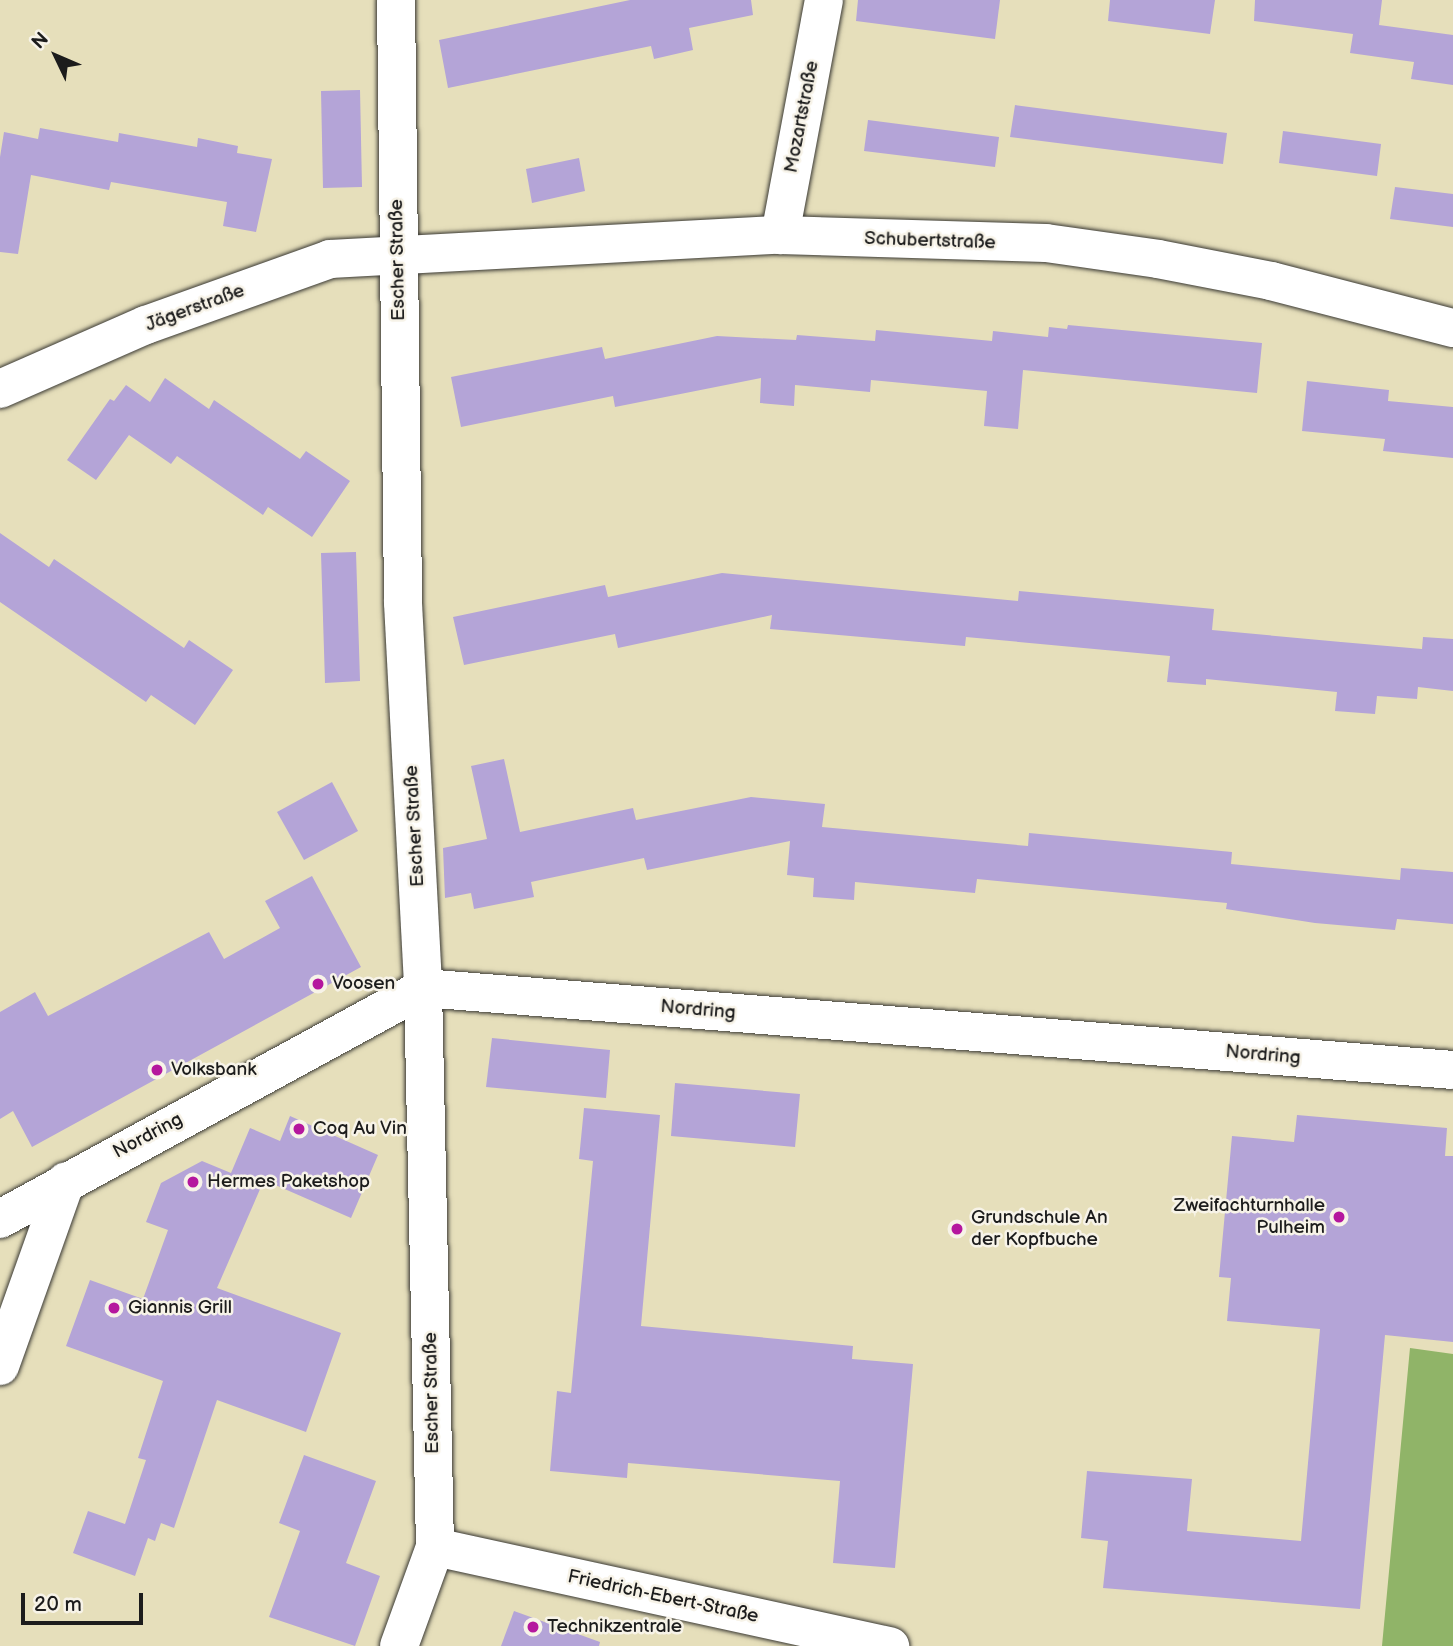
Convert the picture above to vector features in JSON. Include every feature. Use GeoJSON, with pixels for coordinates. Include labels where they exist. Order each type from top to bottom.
{"type":"FeatureCollection","features":[{"type":"Feature","properties":{"kind":"street","name":"Escher Straße"},"geometry":{"type":"LineString","coordinates":[[396,0],[402,603],[422,988],[435,1547],[399,1646]]}},
{"type":"Feature","properties":{"kind":"street","name":"Mozartstraße"},"geometry":{"type":"LineString","coordinates":[[780,235],[824,0]]}},
{"type":"Feature","properties":{"kind":"street","name":"Schubertstraße"},"geometry":{"type":"LineString","coordinates":[[398,258],[780,235],[1045,243],[1145,257],[1284,284],[1453,328]]}},
{"type":"Feature","properties":{"kind":"street","name":"Jägerstraße"},"geometry":{"type":"LineString","coordinates":[[0,389],[146,325],[330,259],[398,258]]}},
{"type":"Feature","properties":{"kind":"street","name":"Nordring"},"geometry":{"type":"LineString","coordinates":[[0,1219],[422,988],[1453,1070]]}},
{"type":"Feature","properties":{"kind":"street"},"geometry":{"type":"LineString","coordinates":[[0,1366],[66,1181]]}},
{"type":"Feature","properties":{"kind":"street","name":"Friedrich-Ebert-Straße"},"geometry":{"type":"LineString","coordinates":[[435,1547],[890,1646]]}},
{"type":"Feature","properties":{"kind":"green space"},"geometry":{"type":"Polygon","coordinates":[[[1410,1348],[1453,1354],[1453,1646],[1382,1646],[1410,1348]]]}},
{"type":"Feature","properties":{"kind":"building"},"geometry":{"type":"Polygon","coordinates":[[[630,0],[751,0],[753,15],[689,28],[693,50],[654,59],[651,46],[448,88],[439,40],[630,0]]]}},
{"type":"Feature","properties":{"kind":"building"},"geometry":{"type":"Polygon","coordinates":[[[858,0],[1000,0],[995,39],[856,21],[858,0]]]}},
{"type":"Feature","properties":{"kind":"building"},"geometry":{"type":"Polygon","coordinates":[[[1110,0],[1215,0],[1210,34],[1108,21],[1110,0]]]}},
{"type":"Feature","properties":{"kind":"building"},"geometry":{"type":"Polygon","coordinates":[[[1255,0],[1382,0],[1379,25],[1453,35],[1453,85],[1411,79],[1414,62],[1350,53],[1353,34],[1254,21],[1255,0]]]}},
{"type":"Feature","properties":{"kind":"building"},"geometry":{"type":"Polygon","coordinates":[[[360,90],[362,187],[323,188],[321,91],[360,90]]]}},
{"type":"Feature","properties":{"kind":"building"},"geometry":{"type":"Polygon","coordinates":[[[1015,105],[1227,133],[1223,164],[1010,137],[1015,105]]]}},
{"type":"Feature","properties":{"kind":"building"},"geometry":{"type":"Polygon","coordinates":[[[868,120],[999,137],[995,167],[864,151],[868,120]]]}},
{"type":"Feature","properties":{"kind":"building"},"geometry":{"type":"Polygon","coordinates":[[[40,128],[118,142],[119,133],[197,147],[198,138],[238,146],[237,153],[272,159],[256,232],[223,226],[227,202],[111,182],[109,190],[31,175],[18,254],[0,252],[0,157],[4,132],[38,139],[40,128]]]}},
{"type":"Feature","properties":{"kind":"building"},"geometry":{"type":"Polygon","coordinates":[[[1283,131],[1381,144],[1377,176],[1279,163],[1283,131]]]}},
{"type":"Feature","properties":{"kind":"building"},"geometry":{"type":"Polygon","coordinates":[[[579,158],[585,191],[532,203],[526,169],[579,158]]]}},
{"type":"Feature","properties":{"kind":"building"},"geometry":{"type":"Polygon","coordinates":[[[1395,187],[1453,194],[1453,227],[1390,219],[1395,187]]]}},
{"type":"Feature","properties":{"kind":"building"},"geometry":{"type":"Polygon","coordinates":[[[1068,325],[1262,343],[1257,393],[1023,370],[1018,429],[984,426],[987,391],[871,380],[870,392],[795,385],[794,406],[760,403],[761,378],[615,407],[613,396],[461,427],[451,377],[602,347],[605,359],[717,336],[796,340],[797,335],[875,341],[876,330],[992,341],[993,331],[1048,337],[1049,327],[1067,329],[1068,325]]]}},
{"type":"Feature","properties":{"kind":"building"},"geometry":{"type":"Polygon","coordinates":[[[165,378],[209,409],[214,400],[300,459],[306,451],[350,481],[312,537],[268,507],[263,515],[177,456],[171,464],[129,435],[96,480],[67,460],[110,399],[114,401],[126,385],[150,402],[165,378]]]}},
{"type":"Feature","properties":{"kind":"building"},"geometry":{"type":"Polygon","coordinates":[[[1307,381],[1389,390],[1388,401],[1453,407],[1453,458],[1383,451],[1385,439],[1302,431],[1307,381]]]}},
{"type":"Feature","properties":{"kind":"building"},"geometry":{"type":"Polygon","coordinates":[[[0,533],[49,567],[54,559],[184,648],[189,640],[233,670],[195,725],[151,695],[146,702],[0,602],[0,533]]]}},
{"type":"Feature","properties":{"kind":"building"},"geometry":{"type":"Polygon","coordinates":[[[356,552],[360,681],[325,683],[321,553],[356,552]]]}},
{"type":"Feature","properties":{"kind":"building"},"geometry":{"type":"Polygon","coordinates":[[[722,573],[1018,601],[1019,591],[1214,609],[1212,630],[1341,642],[1422,649],[1423,637],[1453,639],[1453,691],[1418,687],[1417,699],[1377,696],[1375,714],[1335,711],[1337,692],[1206,679],[1206,685],[1167,682],[1170,656],[966,637],[965,646],[770,629],[772,615],[618,648],[615,634],[464,665],[453,617],[605,585],[608,597],[722,573]]]}},
{"type":"Feature","properties":{"kind":"building"},"geometry":{"type":"Polygon","coordinates":[[[504,759],[520,832],[633,808],[636,820],[751,797],[825,804],[822,827],[1028,846],[1029,833],[1232,852],[1231,864],[1400,880],[1401,868],[1453,872],[1453,924],[1397,919],[1395,930],[1315,923],[1226,909],[1227,903],[977,879],[975,893],[855,882],[854,900],[813,897],[814,878],[787,875],[790,841],[647,870],[644,858],[531,882],[534,897],[474,909],[471,893],[445,898],[443,848],[487,839],[471,766],[504,759]]]}},
{"type":"Feature","properties":{"kind":"building"},"geometry":{"type":"Polygon","coordinates":[[[332,782],[358,831],[304,860],[277,812],[332,782]]]}},
{"type":"Feature","properties":{"kind":"building"},"geometry":{"type":"Polygon","coordinates":[[[312,876],[361,967],[32,1147],[13,1111],[0,1119],[0,1012],[35,992],[48,1016],[209,932],[224,959],[280,928],[265,901],[312,876]]]}},
{"type":"Feature","properties":{"kind":"building"},"geometry":{"type":"Polygon","coordinates":[[[492,1038],[610,1050],[606,1098],[486,1087],[492,1038]]]}},
{"type":"Feature","properties":{"kind":"building"},"geometry":{"type":"Polygon","coordinates":[[[675,1083],[800,1094],[795,1147],[671,1136],[675,1083]]]}},
{"type":"Feature","properties":{"kind":"building"},"geometry":{"type":"Polygon","coordinates":[[[584,1108],[660,1115],[641,1326],[853,1346],[852,1359],[913,1364],[895,1568],[833,1563],[840,1481],[628,1463],[627,1478],[550,1471],[557,1391],[571,1393],[593,1161],[579,1159],[584,1108]]]}},
{"type":"Feature","properties":{"kind":"building"},"geometry":{"type":"Polygon","coordinates":[[[1297,1115],[1447,1128],[1445,1156],[1453,1156],[1453,1342],[1385,1335],[1360,1609],[1103,1588],[1108,1541],[1081,1538],[1087,1471],[1192,1479],[1187,1531],[1301,1541],[1320,1329],[1227,1321],[1231,1278],[1219,1277],[1232,1136],[1294,1142],[1297,1115]]]}},
{"type":"Feature","properties":{"kind":"building"},"geometry":{"type":"Polygon","coordinates":[[[290,1116],[378,1155],[351,1218],[264,1180],[217,1288],[341,1333],[306,1432],[217,1400],[174,1528],[161,1523],[155,1541],[148,1538],[135,1576],[73,1553],[88,1511],[125,1524],[146,1460],[138,1458],[163,1381],[66,1346],[90,1280],[143,1299],[168,1230],[146,1222],[161,1183],[202,1161],[231,1173],[250,1128],[280,1141],[290,1116]]]}},
{"type":"Feature","properties":{"kind":"building"},"geometry":{"type":"Polygon","coordinates":[[[304,1455],[376,1481],[346,1563],[380,1576],[355,1646],[269,1617],[300,1531],[279,1523],[304,1455]]]}},
{"type":"Feature","properties":{"kind":"building"},"geometry":{"type":"Polygon","coordinates":[[[514,1611],[600,1642],[599,1646],[501,1646],[514,1611]]]}},
{"type":"Feature","properties":{"kind":"place","name":"Voosen"},"geometry":{"type":"Point","coordinates":[318,984]}},
{"type":"Feature","properties":{"kind":"place","name":"Volksbank"},"geometry":{"type":"Point","coordinates":[157,1070]}},
{"type":"Feature","properties":{"kind":"place","name":"Coq Au Vin"},"geometry":{"type":"Point","coordinates":[299,1129]}},
{"type":"Feature","properties":{"kind":"place","name":"Hermes Paketshop"},"geometry":{"type":"Point","coordinates":[193,1182]}},
{"type":"Feature","properties":{"kind":"place","name":"Zweifachturnhalle Pulheim"},"geometry":{"type":"Point","coordinates":[1339,1217]}},
{"type":"Feature","properties":{"kind":"place","name":"Grundschule An der Kopfbuche"},"geometry":{"type":"Point","coordinates":[957,1229]}},
{"type":"Feature","properties":{"kind":"place","name":"Giannis Grill"},"geometry":{"type":"Point","coordinates":[114,1308]}},
{"type":"Feature","properties":{"kind":"place","name":"Technikzentrale"},"geometry":{"type":"Point","coordinates":[533,1627]}}]}
